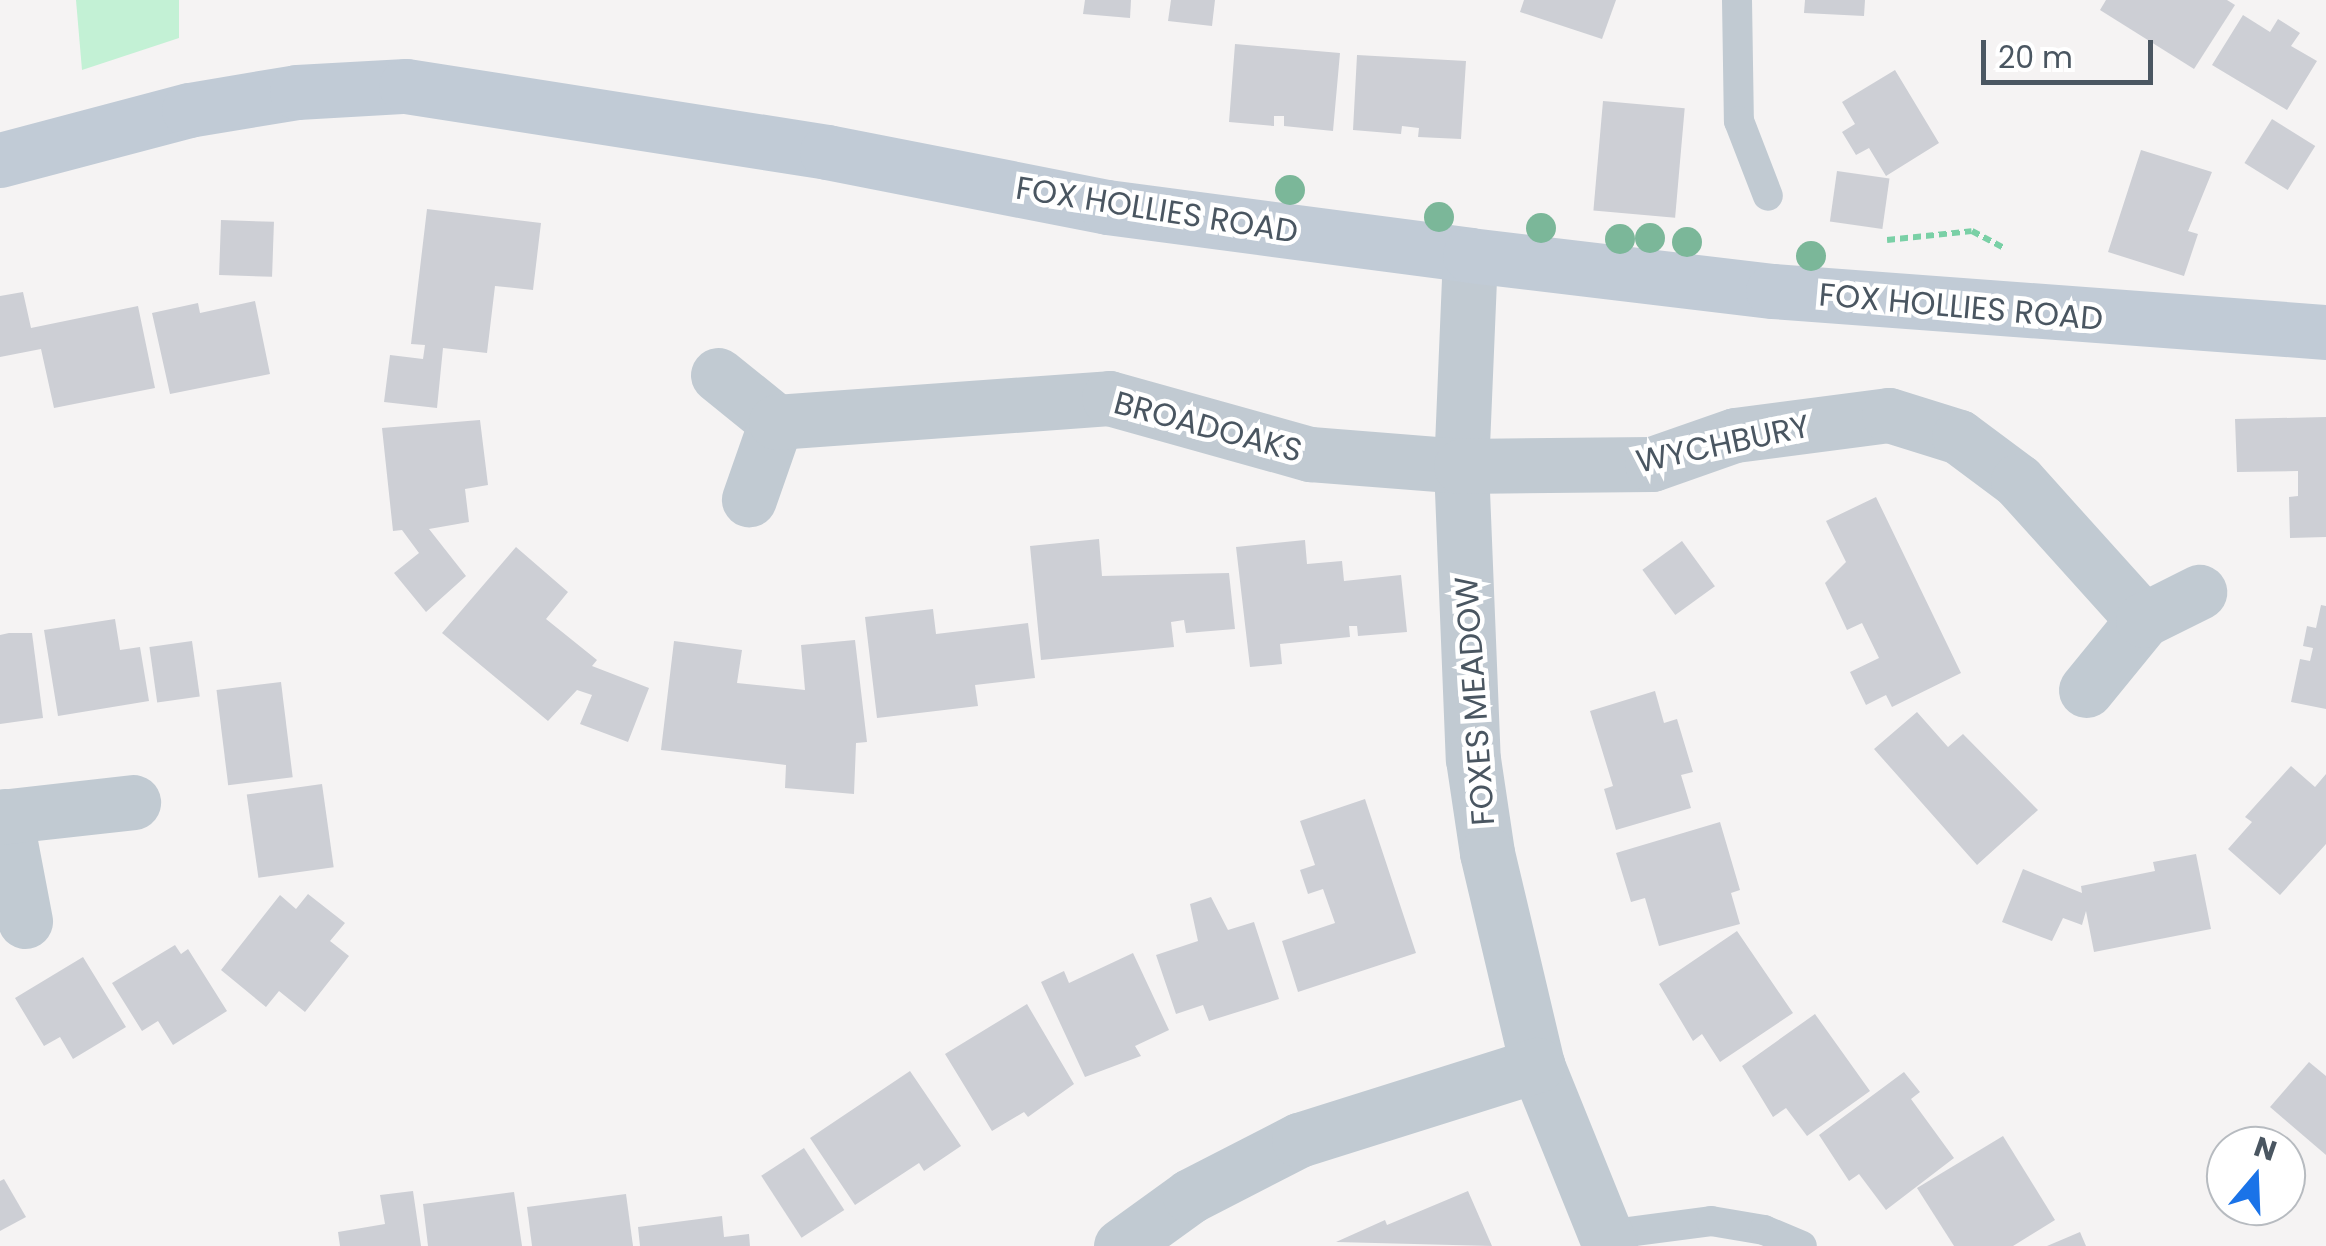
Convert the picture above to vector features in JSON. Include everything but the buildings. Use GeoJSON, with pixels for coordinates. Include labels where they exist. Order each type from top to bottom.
{"type":"FeatureCollection","features":[{"type":"Feature","properties":{"kind":"street","name":"FOX HOLLIES ROAD"},"geometry":{"type":"LineString","coordinates":[[0,160],[189,110],[297,92],[406,86],[826,152],[1107,207],[1470,255],[1773,292],[2326,332]]}},
{"type":"Feature","properties":{"kind":"street","name":"FOXES MEADOW"},"geometry":{"type":"LineString","coordinates":[[1470,255],[1462,466],[1474,758],[1487,853],[1537,1065],[1608,1240]]}},
{"type":"Feature","properties":{"kind":"street"},"geometry":{"type":"LineString","coordinates":[[718,375],[776,422],[749,499]]}},
{"type":"Feature","properties":{"kind":"street","name":"BROADOAKS"},"geometry":{"type":"LineString","coordinates":[[776,422],[1109,398],[1310,454],[1462,466]]}},
{"type":"Feature","properties":{"kind":"street","name":"WYCHBURY"},"geometry":{"type":"LineString","coordinates":[[1462,466],[1652,464],[1735,435],[1889,415],[1959,437],[2018,481],[2143,620]]}},
{"type":"Feature","properties":{"kind":"street"},"geometry":{"type":"LineString","coordinates":[[2086,690],[2143,620],[2199,592]]}},
{"type":"Feature","properties":{"kind":"street"},"geometry":{"type":"LineString","coordinates":[[25,922],[3,817],[133,802]]}},
{"type":"Feature","properties":{"kind":"street"},"geometry":{"type":"LineString","coordinates":[[1121,1246],[1190,1196],[1300,1140],[1537,1065]]}},
{"type":"Feature","properties":{"kind":"lane"},"geometry":{"type":"LineString","coordinates":[[1737,0],[1739,121],[1768,196]]}},
{"type":"Feature","properties":{"kind":"lane"},"geometry":{"type":"LineString","coordinates":[[1608,1240],[1711,1220],[1764,1230],[1802,1246]]}},
{"type":"Feature","properties":{"kind":"green space"},"geometry":{"type":"Polygon","coordinates":[[[76,0],[179,0],[179,38],[82,70],[76,0]]]}}]}
